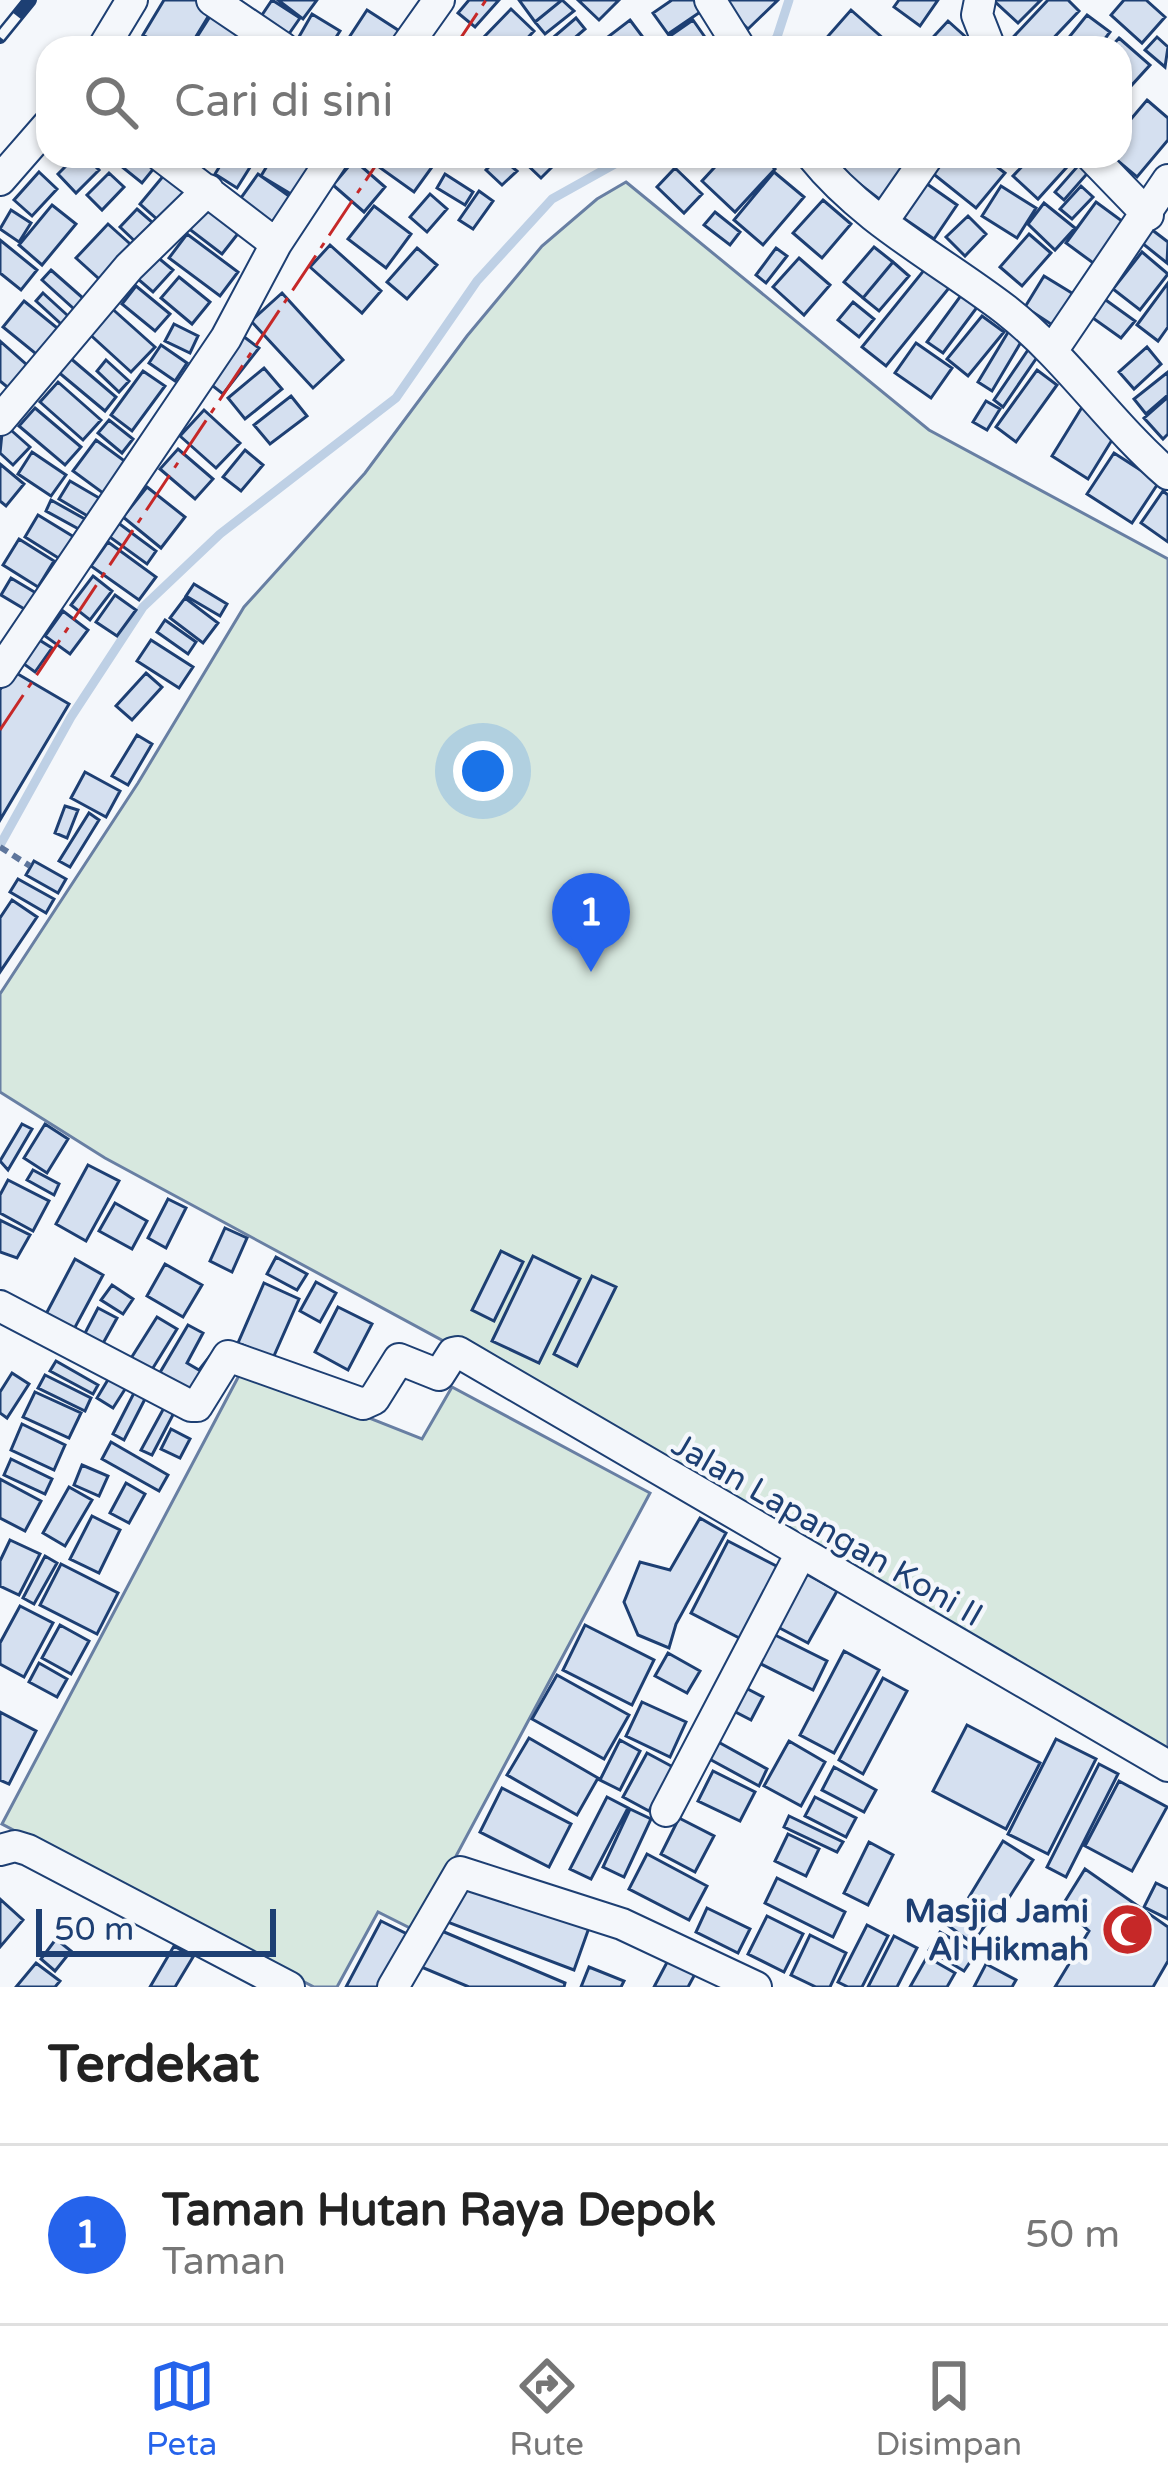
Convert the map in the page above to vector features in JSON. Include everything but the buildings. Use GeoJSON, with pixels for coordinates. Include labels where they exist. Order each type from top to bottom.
{"type":"FeatureCollection","features":[{"type":"Feature","properties":{"kind":"street"},"geometry":{"type":"LineString","coordinates":[[110,36],[132,0]]}},
{"type":"Feature","properties":{"kind":"street"},"geometry":{"type":"LineString","coordinates":[[212,0],[266,36]]}},
{"type":"Feature","properties":{"kind":"street"},"geometry":{"type":"LineString","coordinates":[[710,0],[732,36]]}},
{"type":"Feature","properties":{"kind":"street"},"geometry":{"type":"LineString","coordinates":[[980,0],[977,14],[985,36]]}},
{"type":"Feature","properties":{"kind":"street"},"geometry":{"type":"LineString","coordinates":[[412,36],[431,3]]}},
{"type":"Feature","properties":{"kind":"street"},"geometry":{"type":"LineString","coordinates":[[0,180],[36,139]]}},
{"type":"Feature","properties":{"kind":"street"},"geometry":{"type":"LineString","coordinates":[[177,168],[277,244]]}},
{"type":"Feature","properties":{"kind":"street"},"geometry":{"type":"LineString","coordinates":[[0,672],[226,338],[277,244],[326,168]]}},
{"type":"Feature","properties":{"kind":"street"},"geometry":{"type":"LineString","coordinates":[[822,168],[883,221],[1006,310],[1052,351],[1168,475]]}},
{"type":"Feature","properties":{"kind":"street"},"geometry":{"type":"LineString","coordinates":[[883,221],[920,168]]}},
{"type":"Feature","properties":{"kind":"street"},"geometry":{"type":"LineString","coordinates":[[1102,168],[1148,214]]}},
{"type":"Feature","properties":{"kind":"street"},"geometry":{"type":"LineString","coordinates":[[1052,351],[1168,181]]}},
{"type":"Feature","properties":{"kind":"street"},"geometry":{"type":"LineString","coordinates":[[0,421],[129,267],[208,190]]}},
{"type":"Feature","properties":{"kind":"street","name":"Jalan Lapangan Koni II"},"geometry":{"type":"LineString","coordinates":[[0,1306],[191,1406],[197,1406],[228,1356],[363,1404],[374,1399],[399,1359],[439,1375],[458,1352],[1168,1766]]}},
{"type":"Feature","properties":{"kind":"street"},"geometry":{"type":"LineString","coordinates":[[666,1811],[800,1555]]}},
{"type":"Feature","properties":{"kind":"street"},"geometry":{"type":"LineString","coordinates":[[0,1850],[16,1846],[28,1850],[289,1987]]}},
{"type":"Feature","properties":{"kind":"street"},"geometry":{"type":"LineString","coordinates":[[393,1987],[460,1872],[622,1924],[756,1987]]}},
{"type":"Feature","properties":{"kind":"path"},"geometry":{"type":"LineString","coordinates":[[0,847],[30,866]]}},
{"type":"Feature","properties":{"kind":"shaded area"},"geometry":{"type":"Polygon","coordinates":[[[626,182],[929,430],[1168,559],[1168,1750],[595,1423],[105,1158],[0,1092],[0,994],[138,783],[244,607],[365,473],[467,336],[542,246],[597,199],[626,182]]]}},
{"type":"Feature","properties":{"kind":"shaded area"},"geometry":{"type":"Polygon","coordinates":[[[243,1368],[422,1439],[452,1387],[650,1493],[416,1931],[378,1912],[337,1987],[314,1987],[2,1824],[243,1368]]]}},
{"type":"Feature","properties":{"kind":"waterway"},"geometry":{"type":"LineString","coordinates":[[777,36],[789,0]]}},
{"type":"Feature","properties":{"kind":"waterway"},"geometry":{"type":"LineString","coordinates":[[0,845],[71,717],[143,607],[220,534],[396,398],[477,281],[552,199],[608,168]]}},
{"type":"Feature","properties":{"kind":"railway"},"geometry":{"type":"LineString","coordinates":[[0,37],[30,0]]}},
{"type":"Feature","properties":{"kind":"power"},"geometry":{"type":"LineString","coordinates":[[462,36],[486,0]]}},
{"type":"Feature","properties":{"kind":"power"},"geometry":{"type":"LineString","coordinates":[[0,730],[374,168]]}},
{"type":"Feature","properties":{"kind":"place","name":"Taman Hutan Raya Depok"},"geometry":{"type":"Point","coordinates":[591,972]}},
{"type":"Feature","properties":{"kind":"place","name":"Masjid Jami Al Hikmah"},"geometry":{"type":"Point","coordinates":[1128,1929]}}]}
